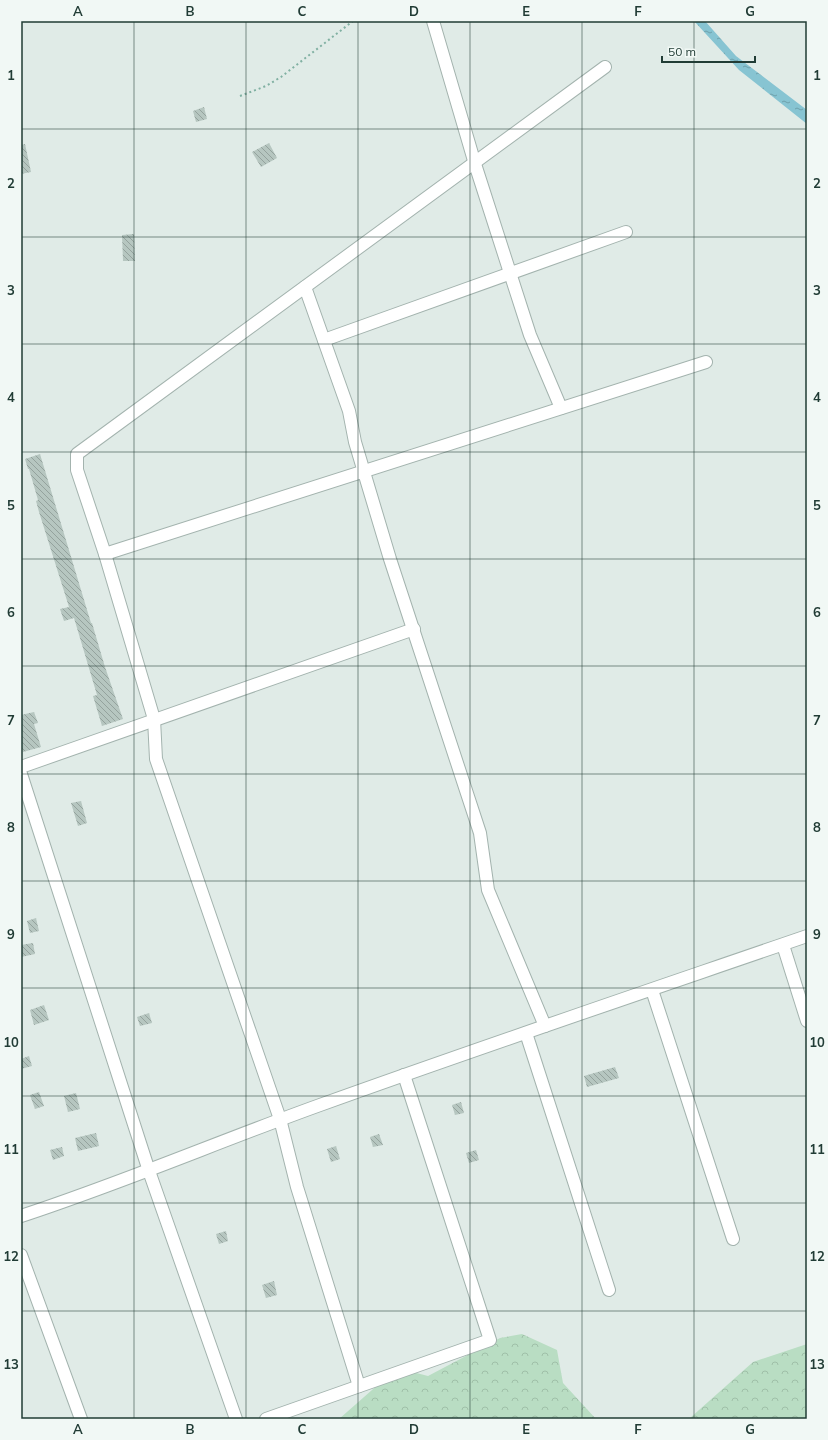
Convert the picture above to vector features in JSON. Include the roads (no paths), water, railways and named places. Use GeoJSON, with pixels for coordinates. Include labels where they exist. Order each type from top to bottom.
{"type":"FeatureCollection","features":[{"type":"Feature","properties":{"kind":"street"},"geometry":{"type":"LineString","coordinates":[[433,21],[474,164],[509,272],[530,335],[561,408]]}},
{"type":"Feature","properties":{"kind":"street"},"geometry":{"type":"LineString","coordinates":[[359,1386],[298,1187],[280,1119],[156,759],[154,719],[105,554],[77,470],[77,454],[605,67]]}},
{"type":"Feature","properties":{"kind":"street"},"geometry":{"type":"LineString","coordinates":[[324,340],[509,272],[626,232]]}},
{"type":"Feature","properties":{"kind":"street"},"geometry":{"type":"LineString","coordinates":[[305,288],[349,411],[364,471],[390,559],[480,833],[488,890],[545,1026]]}},
{"type":"Feature","properties":{"kind":"street"},"geometry":{"type":"LineString","coordinates":[[105,554],[706,362]]}},
{"type":"Feature","properties":{"kind":"street"},"geometry":{"type":"LineString","coordinates":[[21,767],[154,719],[414,629]]}},
{"type":"Feature","properties":{"kind":"street"},"geometry":{"type":"LineString","coordinates":[[21,774],[149,1171],[236,1419]]}},
{"type":"Feature","properties":{"kind":"street"},"geometry":{"type":"LineString","coordinates":[[21,1216],[89,1194],[280,1119],[404,1074],[807,936]]}},
{"type":"Feature","properties":{"kind":"street"},"geometry":{"type":"LineString","coordinates":[[783,944],[807,1021]]}},
{"type":"Feature","properties":{"kind":"street"},"geometry":{"type":"LineString","coordinates":[[652,990],[733,1239]]}},
{"type":"Feature","properties":{"kind":"street"},"geometry":{"type":"LineString","coordinates":[[526,1033],[609,1290]]}},
{"type":"Feature","properties":{"kind":"street"},"geometry":{"type":"LineString","coordinates":[[266,1419],[490,1340],[404,1074]]}},
{"type":"Feature","properties":{"kind":"street"},"geometry":{"type":"LineString","coordinates":[[21,1255],[81,1419]]}},
{"type":"Feature","properties":{"kind":"water"},"geometry":{"type":"Polygon","coordinates":[[[694,21],[705,21],[736,56],[807,110],[807,124],[739,70],[694,21]]]}}]}
